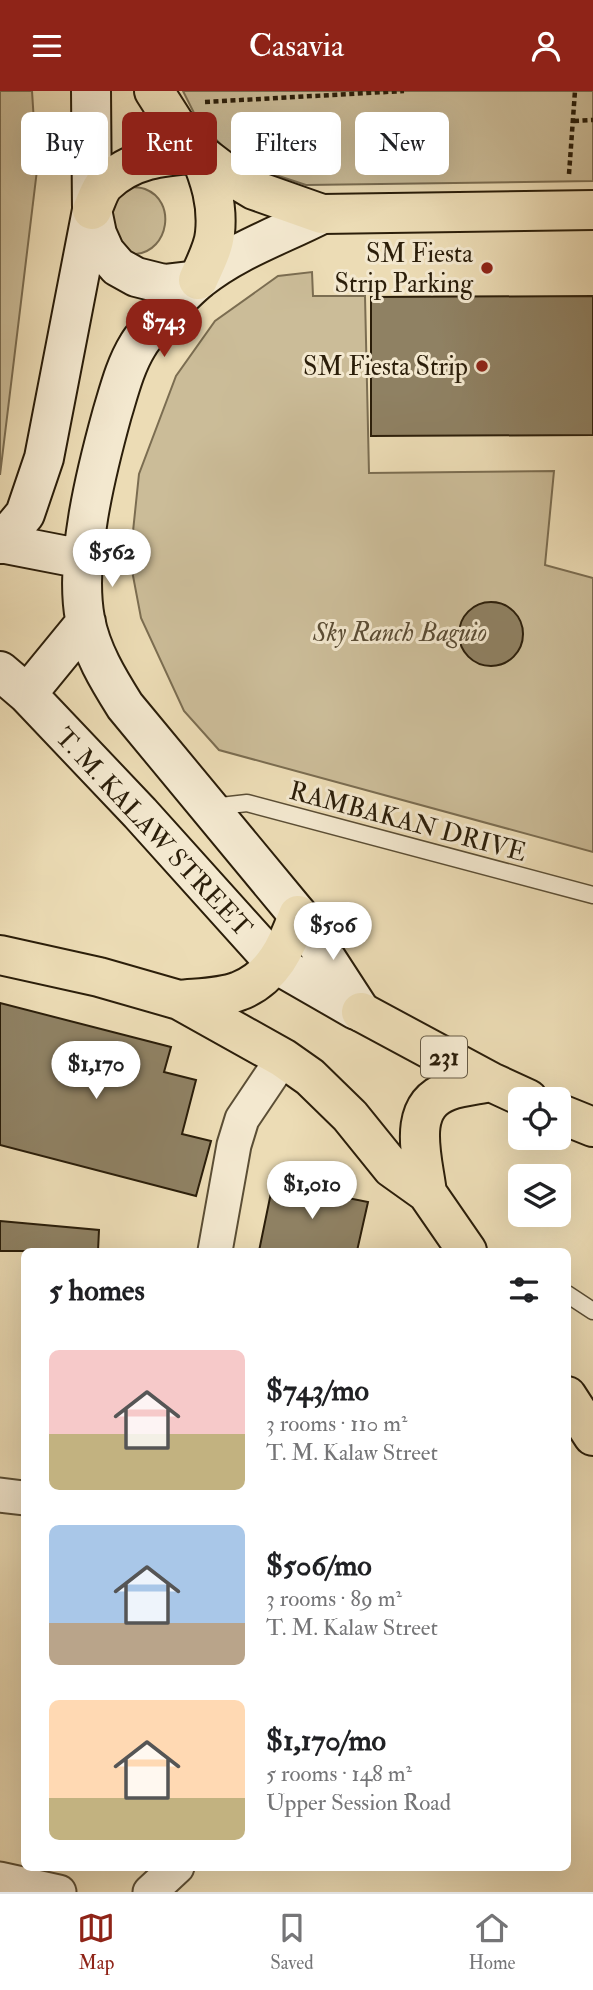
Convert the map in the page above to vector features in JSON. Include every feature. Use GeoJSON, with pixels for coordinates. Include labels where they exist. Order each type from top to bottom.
{"type":"FeatureCollection","features":[{"type":"Feature","properties":{"kind":"main road"},"geometry":{"type":"LineString","coordinates":[[91,91],[92,210],[97,234],[105,252],[118,267],[135,277],[164,284],[198,280],[215,235],[215,202],[209,175]]}},
{"type":"Feature","properties":{"kind":"main road"},"geometry":{"type":"LineString","coordinates":[[154,91],[167,112]]}},
{"type":"Feature","properties":{"kind":"main road"},"geometry":{"type":"LineString","coordinates":[[217,167],[254,190],[322,214],[580,197]]}},
{"type":"Feature","properties":{"kind":"main road"},"geometry":{"type":"LineString","coordinates":[[83,559],[0,543],[25,514],[44,458],[92,210],[103,186],[122,172]]}},
{"type":"Feature","properties":{"kind":"main road","name":"T. M. KALAW STREET"},"geometry":{"type":"LineString","coordinates":[[322,214],[232,256],[198,280],[139,343],[123,376],[98,467],[83,559],[82,600],[86,622],[103,671],[125,706],[298,915],[361,1012]]}},
{"type":"Feature","properties":{"kind":"main road"},"geometry":{"type":"LineString","coordinates":[[13,683],[86,622]]}},
{"type":"Feature","properties":{"kind":"main road","name":"T. M. KALAW STREET"},"geometry":{"type":"LineString","coordinates":[[13,683],[140,813],[276,964],[361,1012]]}},
{"type":"Feature","properties":{"kind":"main road"},"geometry":{"type":"LineString","coordinates":[[179,1000],[240,991],[276,964],[298,915]]}},
{"type":"Feature","properties":{"kind":"main road"},"geometry":{"type":"LineString","coordinates":[[0,955],[99,977],[179,1000],[283,1058],[310,1077],[350,1116],[392,1168],[427,1193],[465,1248]]}},
{"type":"Feature","properties":{"kind":"main road","name":"231"},"geometry":{"type":"LineString","coordinates":[[361,1012],[508,1090]]}},
{"type":"Feature","properties":{"kind":"main road"},"geometry":{"type":"LineString","coordinates":[[427,1193],[419,1134],[422,1114],[433,1100],[447,1091],[491,1082]]}},
{"type":"Feature","properties":{"kind":"main road"},"geometry":{"type":"LineString","coordinates":[[571,1118],[593,1127]]}},
{"type":"Feature","properties":{"kind":"main road"},"geometry":{"type":"LineString","coordinates":[[571,1402],[593,1436]]}},
{"type":"Feature","properties":{"kind":"street"},"geometry":{"type":"LineString","coordinates":[[216,1248],[234,1145],[242,1119],[283,1058]]}},
{"type":"Feature","properties":{"kind":"street"},"geometry":{"type":"LineString","coordinates":[[0,1495],[21,1498]]}},
{"type":"Feature","properties":{"kind":"street"},"geometry":{"type":"LineString","coordinates":[[150,1892],[173,1871]]}},
{"type":"Feature","properties":{"kind":"street"},"geometry":{"type":"LineString","coordinates":[[0,1879],[59,1892]]}},
{"type":"Feature","properties":{"kind":"lane","name":"RAMBAKAN DRIVE"},"geometry":{"type":"LineString","coordinates":[[209,808],[247,803],[593,895]]}},
{"type":"Feature","properties":{"kind":"lane"},"geometry":{"type":"LineString","coordinates":[[571,1297],[593,1311]]}},
{"type":"Feature","properties":{"kind":"path"},"geometry":{"type":"LineString","coordinates":[[193,102],[404,91]]}},
{"type":"Feature","properties":{"kind":"path"},"geometry":{"type":"LineString","coordinates":[[575,91],[574,121],[580,197]]}},
{"type":"Feature","properties":{"kind":"path"},"geometry":{"type":"LineString","coordinates":[[574,121],[593,120]]}},
{"type":"Feature","properties":{"kind":"green space"},"geometry":{"type":"Polygon","coordinates":[[[0,91],[32,91],[33,112],[21,112],[21,175],[36,175],[0,475],[0,91]]]}},
{"type":"Feature","properties":{"kind":"green space"},"geometry":{"type":"Polygon","coordinates":[[[183,91],[593,91],[593,181],[306,185],[276,175],[341,175],[341,112],[231,112],[231,155],[217,140],[217,112],[194,112],[183,91]]]}},
{"type":"Feature","properties":{"kind":"green space"},"geometry":{"type":"Polygon","coordinates":[[[128,187],[143,188],[155,195],[165,214],[162,235],[156,244],[147,251],[136,254],[119,251],[101,207],[128,187]]]}},
{"type":"Feature","properties":{"kind":"green space","name":"Sky Ranch Baguio"},"geometry":{"type":"Polygon","coordinates":[[[312,272],[313,296],[365,296],[369,473],[554,471],[545,565],[593,578],[593,852],[219,750],[184,711],[141,618],[130,560],[139,474],[176,376],[215,321],[278,276],[312,272]]]}},
{"type":"Feature","properties":{"kind":"building","name":"SM Fiesta Strip"},"geometry":{"type":"Polygon","coordinates":[[[593,296],[593,435],[371,436],[371,297],[593,296]]]}},
{"type":"Feature","properties":{"kind":"building"},"geometry":{"type":"Polygon","coordinates":[[[491,602],[503,604],[514,611],[521,622],[521,646],[514,657],[503,664],[491,666],[479,664],[468,657],[461,646],[459,634],[461,622],[468,611],[479,604],[491,602]]]}},
{"type":"Feature","properties":{"kind":"building"},"geometry":{"type":"Polygon","coordinates":[[[0,1003],[171,1047],[164,1072],[196,1080],[182,1134],[211,1141],[196,1196],[0,1145],[0,1003]]]}},
{"type":"Feature","properties":{"kind":"building"},"geometry":{"type":"Polygon","coordinates":[[[273,1183],[368,1202],[358,1248],[260,1248],[273,1183]]]}},
{"type":"Feature","properties":{"kind":"building"},"geometry":{"type":"Polygon","coordinates":[[[0,1221],[99,1230],[98,1248],[21,1248],[21,1251],[0,1251],[0,1221]]]}},
{"type":"Feature","properties":{"kind":"place","name":"SM Fiesta Strip Parking"},"geometry":{"type":"Point","coordinates":[487,268]}},
{"type":"Feature","properties":{"kind":"place","name":"SM Fiesta Strip"},"geometry":{"type":"Point","coordinates":[482,366]}}]}
